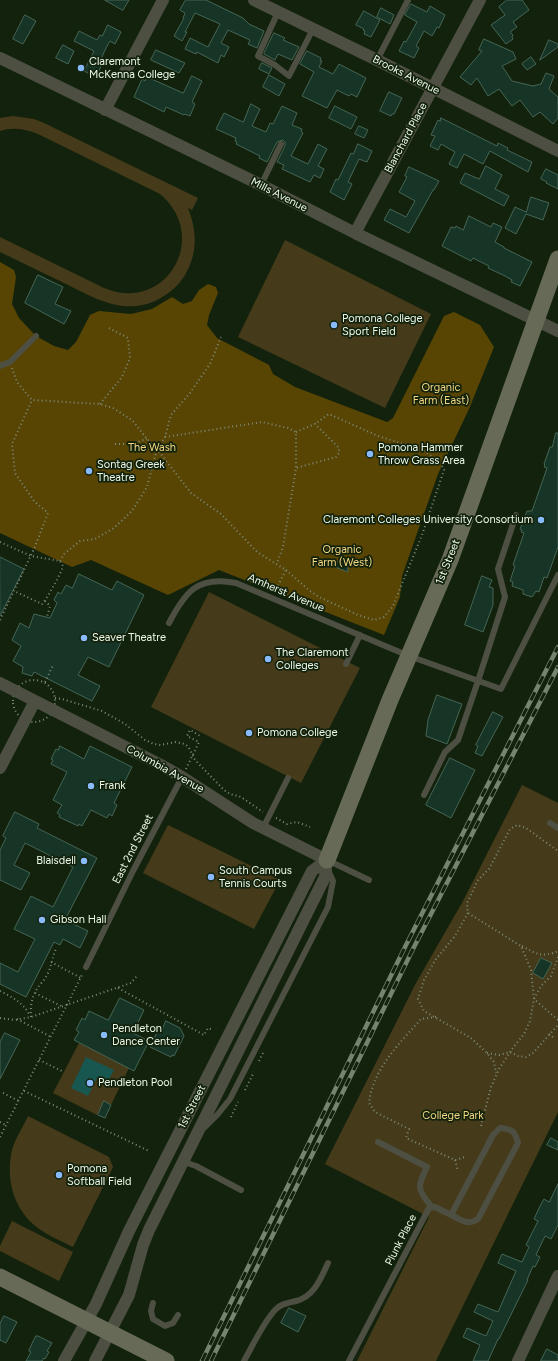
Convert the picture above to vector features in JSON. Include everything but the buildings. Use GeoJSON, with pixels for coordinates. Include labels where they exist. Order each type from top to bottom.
{"type":"FeatureCollection","features":[{"type":"Feature","properties":{"kind":"street"},"geometry":{"type":"LineString","coordinates":[[105,110],[163,0]]}},
{"type":"Feature","properties":{"kind":"street","name":"Brooks Avenue"},"geometry":{"type":"LineString","coordinates":[[254,0],[558,151]]}},
{"type":"Feature","properties":{"kind":"street","name":"Blanchard Place"},"geometry":{"type":"LineString","coordinates":[[355,233],[480,0]]}},
{"type":"Feature","properties":{"kind":"street","name":"Mills Avenue"},"geometry":{"type":"LineString","coordinates":[[0,58],[558,331]]}},
{"type":"Feature","properties":{"kind":"street","name":"1st Street"},"geometry":{"type":"LineString","coordinates":[[95,1361],[129,1295],[143,1245],[149,1230],[325,877],[327,863],[367,756],[450,560],[558,259]]}},
{"type":"Feature","properties":{"kind":"street","name":"Columbia Avenue"},"geometry":{"type":"LineString","coordinates":[[0,683],[182,777],[263,828],[327,863]]}},
{"type":"Feature","properties":{"kind":"street"},"geometry":{"type":"LineString","coordinates":[[0,768],[35,701]]}},
{"type":"Feature","properties":{"kind":"street","name":"1st Street"},"geometry":{"type":"LineString","coordinates":[[64,1361],[96,1304],[128,1231],[312,871],[327,863]]}},
{"type":"Feature","properties":{"kind":"street"},"geometry":{"type":"LineString","coordinates":[[518,1361],[558,1276]]}},
{"type":"Feature","properties":{"kind":"street"},"geometry":{"type":"LineString","coordinates":[[0,1277],[166,1361]]}},
{"type":"Feature","properties":{"kind":"lane"},"geometry":{"type":"LineString","coordinates":[[377,60],[408,0]]}},
{"type":"Feature","properties":{"kind":"lane"},"geometry":{"type":"LineString","coordinates":[[278,12],[258,56],[275,65],[289,76],[313,29]]}},
{"type":"Feature","properties":{"kind":"lane"},"geometry":{"type":"LineString","coordinates":[[261,185],[281,144]]}},
{"type":"Feature","properties":{"kind":"lane"},"geometry":{"type":"LineString","coordinates":[[0,366],[10,362],[36,336]]}},
{"type":"Feature","properties":{"kind":"lane"},"geometry":{"type":"LineString","coordinates":[[424,795],[445,752],[458,740],[478,681],[505,597],[498,569],[516,515]]}},
{"type":"Feature","properties":{"kind":"lane","name":"Amherst Avenue"},"geometry":{"type":"LineString","coordinates":[[169,623],[179,603],[194,588],[214,580],[236,583],[409,656],[501,689],[558,575]]}},
{"type":"Feature","properties":{"kind":"lane"},"geometry":{"type":"LineString","coordinates":[[346,664],[360,635]]}},
{"type":"Feature","properties":{"kind":"lane","name":"East 2nd Street"},"geometry":{"type":"LineString","coordinates":[[86,967],[133,870],[182,777]]}},
{"type":"Feature","properties":{"kind":"lane"},"geometry":{"type":"LineString","coordinates":[[263,828],[288,778]]}},
{"type":"Feature","properties":{"kind":"lane"},"geometry":{"type":"LineString","coordinates":[[550,823],[558,828]]}},
{"type":"Feature","properties":{"kind":"lane"},"geometry":{"type":"LineString","coordinates":[[327,863],[369,880]]}},
{"type":"Feature","properties":{"kind":"lane"},"geometry":{"type":"LineString","coordinates":[[378,1142],[427,1167],[420,1182],[423,1196],[432,1207],[435,1207],[451,1215],[467,1223],[472,1223],[478,1219],[518,1143],[516,1135],[510,1129],[500,1128],[493,1135],[451,1215]]}},
{"type":"Feature","properties":{"kind":"lane"},"geometry":{"type":"LineString","coordinates":[[184,1162],[196,1166],[241,1190]]}},
{"type":"Feature","properties":{"kind":"lane","name":"Plunk Place"},"geometry":{"type":"LineString","coordinates":[[350,1361],[429,1208],[432,1207]]}},
{"type":"Feature","properties":{"kind":"lane"},"geometry":{"type":"LineString","coordinates":[[244,1361],[276,1309],[281,1304],[298,1301],[308,1296],[318,1286],[328,1263]]}},
{"type":"Feature","properties":{"kind":"lane"},"geometry":{"type":"LineString","coordinates":[[153,1303],[151,1311],[153,1319],[165,1326],[173,1324],[178,1315]]}},
{"type":"Feature","properties":{"kind":"path"},"geometry":{"type":"LineString","coordinates":[[100,404],[122,377],[130,358],[128,338],[107,326]]}},
{"type":"Feature","properties":{"kind":"path"},"geometry":{"type":"LineString","coordinates":[[60,561],[64,554],[80,541],[95,539],[108,532],[132,511],[147,487],[157,449],[165,437],[171,414],[190,393],[210,364],[221,337]]}},
{"type":"Feature","properties":{"kind":"path"},"geometry":{"type":"LineString","coordinates":[[10,362],[17,382],[32,400],[100,404],[113,408],[133,421],[191,493],[221,514],[257,552],[277,563],[319,597],[358,615],[374,620],[384,617],[393,606],[419,542],[444,470],[437,460],[423,450],[378,436],[329,414],[315,424],[296,432],[288,428],[262,422],[165,437]]}},
{"type":"Feature","properties":{"kind":"path"},"geometry":{"type":"LineString","coordinates":[[0,620],[31,556],[48,513],[34,501],[15,473],[12,444],[32,400]]}},
{"type":"Feature","properties":{"kind":"path"},"geometry":{"type":"LineString","coordinates":[[296,468],[336,457],[340,454],[339,448],[315,424]]}},
{"type":"Feature","properties":{"kind":"path"},"geometry":{"type":"LineString","coordinates":[[277,563],[283,547],[296,468],[296,432]]}},
{"type":"Feature","properties":{"kind":"path"},"geometry":{"type":"LineString","coordinates":[[115,444],[130,444],[147,439]]}},
{"type":"Feature","properties":{"kind":"path"},"geometry":{"type":"LineString","coordinates":[[0,542],[31,556],[60,561]]}},
{"type":"Feature","properties":{"kind":"path"},"geometry":{"type":"LineString","coordinates":[[14,591],[42,604],[63,570],[63,566],[60,561]]}},
{"type":"Feature","properties":{"kind":"path"},"geometry":{"type":"LineString","coordinates":[[272,598],[286,570]]}},
{"type":"Feature","properties":{"kind":"path"},"geometry":{"type":"LineString","coordinates":[[45,601],[50,606],[47,617]]}},
{"type":"Feature","properties":{"kind":"path"},"geometry":{"type":"LineString","coordinates":[[45,682],[53,665]]}},
{"type":"Feature","properties":{"kind":"path"},"geometry":{"type":"LineString","coordinates":[[55,698],[102,712],[124,724],[145,740],[154,744],[161,745],[175,742],[185,744],[189,748],[195,760],[224,790],[230,794],[241,797],[263,812]]}},
{"type":"Feature","properties":{"kind":"path"},"geometry":{"type":"LineString","coordinates":[[182,777],[200,742],[187,736],[190,730],[202,737]]}},
{"type":"Feature","properties":{"kind":"path"},"geometry":{"type":"LineString","coordinates":[[276,818],[287,824],[297,822],[310,827]]}},
{"type":"Feature","properties":{"kind":"path"},"geometry":{"type":"LineString","coordinates":[[496,1074],[494,1062],[487,1053],[471,1038],[424,1011],[418,999],[424,980],[436,959],[455,936],[468,913],[467,903],[478,880],[489,869],[510,829],[517,826],[526,828],[557,851]]}},
{"type":"Feature","properties":{"kind":"path"},"geometry":{"type":"LineString","coordinates":[[468,913],[536,954],[550,955],[558,951]]}},
{"type":"Feature","properties":{"kind":"path"},"geometry":{"type":"LineString","coordinates":[[481,1126],[491,1087],[496,1074],[524,1034],[530,1021],[534,999],[531,970],[521,946]]}},
{"type":"Feature","properties":{"kind":"path"},"geometry":{"type":"LineString","coordinates":[[31,1017],[30,1009],[35,993],[49,972],[56,949]]}},
{"type":"Feature","properties":{"kind":"path"},"geometry":{"type":"LineString","coordinates":[[534,999],[542,986],[551,976],[558,957]]}},
{"type":"Feature","properties":{"kind":"path"},"geometry":{"type":"LineString","coordinates":[[51,962],[81,978]]}},
{"type":"Feature","properties":{"kind":"path"},"geometry":{"type":"LineString","coordinates":[[0,1137],[86,967]]}},
{"type":"Feature","properties":{"kind":"path"},"geometry":{"type":"LineString","coordinates":[[0,1018],[17,1019],[31,1017],[131,983],[137,976]]}},
{"type":"Feature","properties":{"kind":"path"},"geometry":{"type":"LineString","coordinates":[[118,988],[204,1035],[208,1028],[211,1029]]}},
{"type":"Feature","properties":{"kind":"path"},"geometry":{"type":"LineString","coordinates":[[0,991],[21,1003],[31,1017]]}},
{"type":"Feature","properties":{"kind":"path"},"geometry":{"type":"LineString","coordinates":[[35,993],[62,1006]]}},
{"type":"Feature","properties":{"kind":"path"},"geometry":{"type":"LineString","coordinates":[[534,999],[558,1020]]}},
{"type":"Feature","properties":{"kind":"path"},"geometry":{"type":"LineString","coordinates":[[436,1017],[421,1020],[382,1066],[370,1090],[368,1103],[375,1112],[409,1130],[406,1138],[455,1160],[465,1157]]}},
{"type":"Feature","properties":{"kind":"path"},"geometry":{"type":"LineString","coordinates":[[17,1019],[51,1037]]}},
{"type":"Feature","properties":{"kind":"path"},"geometry":{"type":"LineString","coordinates":[[487,1053],[499,1054],[510,1052],[518,1056],[526,1057],[533,1053],[558,1025]]}},
{"type":"Feature","properties":{"kind":"path"},"geometry":{"type":"LineString","coordinates":[[550,1034],[555,1039]]}},
{"type":"Feature","properties":{"kind":"path"},"geometry":{"type":"LineString","coordinates":[[40,1060],[64,1072]]}},
{"type":"Feature","properties":{"kind":"path"},"geometry":{"type":"LineString","coordinates":[[23,1091],[149,1151]]}},
{"type":"Feature","properties":{"kind":"path"},"geometry":{"type":"LineString","coordinates":[[3,1093],[18,1101]]}},
{"type":"Feature","properties":{"kind":"path"},"geometry":{"type":"LineString","coordinates":[[0,1122],[6,1125]]}},
{"type":"Feature","properties":{"kind":"path"},"geometry":{"type":"LineString","coordinates":[[455,1160],[458,1171]]}},
{"type":"Feature","properties":{"kind":"green space"},"geometry":{"type":"Polygon","coordinates":[[[13,116],[34,119],[44,123],[198,198],[192,210],[188,208],[193,225],[195,242],[194,250],[189,267],[176,287],[155,301],[142,305],[118,305],[95,298],[0,252],[0,237],[104,288],[126,293],[146,290],[162,281],[174,267],[181,249],[181,230],[175,211],[160,194],[38,134],[19,129],[0,131],[0,118],[13,116]]]}},
{"type":"Feature","properties":{"kind":"green space","name":"Pomona College Sport Field"},"geometry":{"type":"Polygon","coordinates":[[[285,240],[431,314],[385,408],[238,337],[285,240]]]}},
{"type":"Feature","properties":{"kind":"green space","name":"The Wash"},"geometry":{"type":"Polygon","coordinates":[[[0,262],[14,270],[16,277],[12,304],[19,318],[36,336],[54,346],[68,350],[76,342],[90,315],[99,311],[131,314],[152,309],[172,297],[183,304],[192,301],[199,290],[208,284],[216,287],[218,293],[209,315],[207,325],[217,338],[269,365],[273,374],[295,387],[387,422],[393,418],[444,316],[454,312],[480,325],[494,347],[469,409],[438,474],[402,576],[400,597],[384,635],[219,570],[168,595],[91,560],[72,567],[0,533],[0,262]]]}},
{"type":"Feature","properties":{"kind":"green space"},"geometry":{"type":"Polygon","coordinates":[[[209,592],[360,668],[301,783],[151,707],[209,592]]]}},
{"type":"Feature","properties":{"kind":"green space","name":"College Park"},"geometry":{"type":"Polygon","coordinates":[[[522,785],[558,803],[558,1112],[436,1361],[357,1361],[429,1217],[325,1164],[416,983],[463,901],[522,785]]]}},
{"type":"Feature","properties":{"kind":"green space","name":"South Campus Tennis Courts"},"geometry":{"type":"Polygon","coordinates":[[[168,825],[280,880],[254,929],[143,873],[168,825]]]}},
{"type":"Feature","properties":{"kind":"green space","name":"Pendleton Pool"},"geometry":{"type":"Polygon","coordinates":[[[79,1043],[129,1068],[111,1105],[104,1101],[97,1115],[53,1093],[79,1043]]]}},
{"type":"Feature","properties":{"kind":"green space","name":"Pomona Softball Field"},"geometry":{"type":"Polygon","coordinates":[[[28,1116],[109,1157],[113,1167],[73,1247],[37,1228],[20,1208],[12,1190],[10,1180],[10,1160],[12,1150],[28,1116]]]}},
{"type":"Feature","properties":{"kind":"green space"},"geometry":{"type":"Polygon","coordinates":[[[12,1221],[73,1252],[59,1281],[0,1251],[0,1246],[12,1221]]]}},
{"type":"Feature","properties":{"kind":"water"},"geometry":{"type":"Polygon","coordinates":[[[86,1057],[114,1070],[107,1083],[97,1078],[88,1096],[71,1088],[86,1057]]]}},
{"type":"Feature","properties":{"kind":"railway"},"geometry":{"type":"LineString","coordinates":[[202,1361],[406,945],[558,647]]}},
{"type":"Feature","properties":{"kind":"railway"},"geometry":{"type":"LineString","coordinates":[[211,1361],[413,949],[558,667]]}},
{"type":"Feature","properties":{"kind":"place","name":"Claremont McKenna College"},"geometry":{"type":"Point","coordinates":[81,68]}},
{"type":"Feature","properties":{"kind":"place","name":"Pomona College Sport Field"},"geometry":{"type":"Point","coordinates":[334,325]}},
{"type":"Feature","properties":{"kind":"place","name":"Pomona Hammer Throw Grass Area"},"geometry":{"type":"Point","coordinates":[370,454]}},
{"type":"Feature","properties":{"kind":"place","name":"Sontag Greek Theatre"},"geometry":{"type":"Point","coordinates":[89,471]}},
{"type":"Feature","properties":{"kind":"place","name":"Claremont Colleges University Consortium"},"geometry":{"type":"Point","coordinates":[541,520]}},
{"type":"Feature","properties":{"kind":"place","name":"Seaver Theatre"},"geometry":{"type":"Point","coordinates":[84,638]}},
{"type":"Feature","properties":{"kind":"place","name":"The Claremont Colleges"},"geometry":{"type":"Point","coordinates":[268,659]}},
{"type":"Feature","properties":{"kind":"place","name":"Pomona College"},"geometry":{"type":"Point","coordinates":[249,733]}},
{"type":"Feature","properties":{"kind":"place","name":"Frank"},"geometry":{"type":"Point","coordinates":[91,786]}},
{"type":"Feature","properties":{"kind":"place","name":"Blaisdell"},"geometry":{"type":"Point","coordinates":[84,861]}},
{"type":"Feature","properties":{"kind":"place","name":"South Campus Tennis Courts"},"geometry":{"type":"Point","coordinates":[211,877]}},
{"type":"Feature","properties":{"kind":"place","name":"Gibson Hall"},"geometry":{"type":"Point","coordinates":[42,920]}},
{"type":"Feature","properties":{"kind":"place","name":"Pendleton Dance Center"},"geometry":{"type":"Point","coordinates":[104,1035]}},
{"type":"Feature","properties":{"kind":"place","name":"Pendleton Pool"},"geometry":{"type":"Point","coordinates":[90,1083]}},
{"type":"Feature","properties":{"kind":"place","name":"Pomona Softball Field"},"geometry":{"type":"Point","coordinates":[59,1175]}},
{"type":"Feature","properties":{"kind":"park label","name":"Organic Farm (East)"},"geometry":{"type":"Point","coordinates":[441,394]}},
{"type":"Feature","properties":{"kind":"park label","name":"Organic Farm (West)"},"geometry":{"type":"Point","coordinates":[342,556]}}]}
